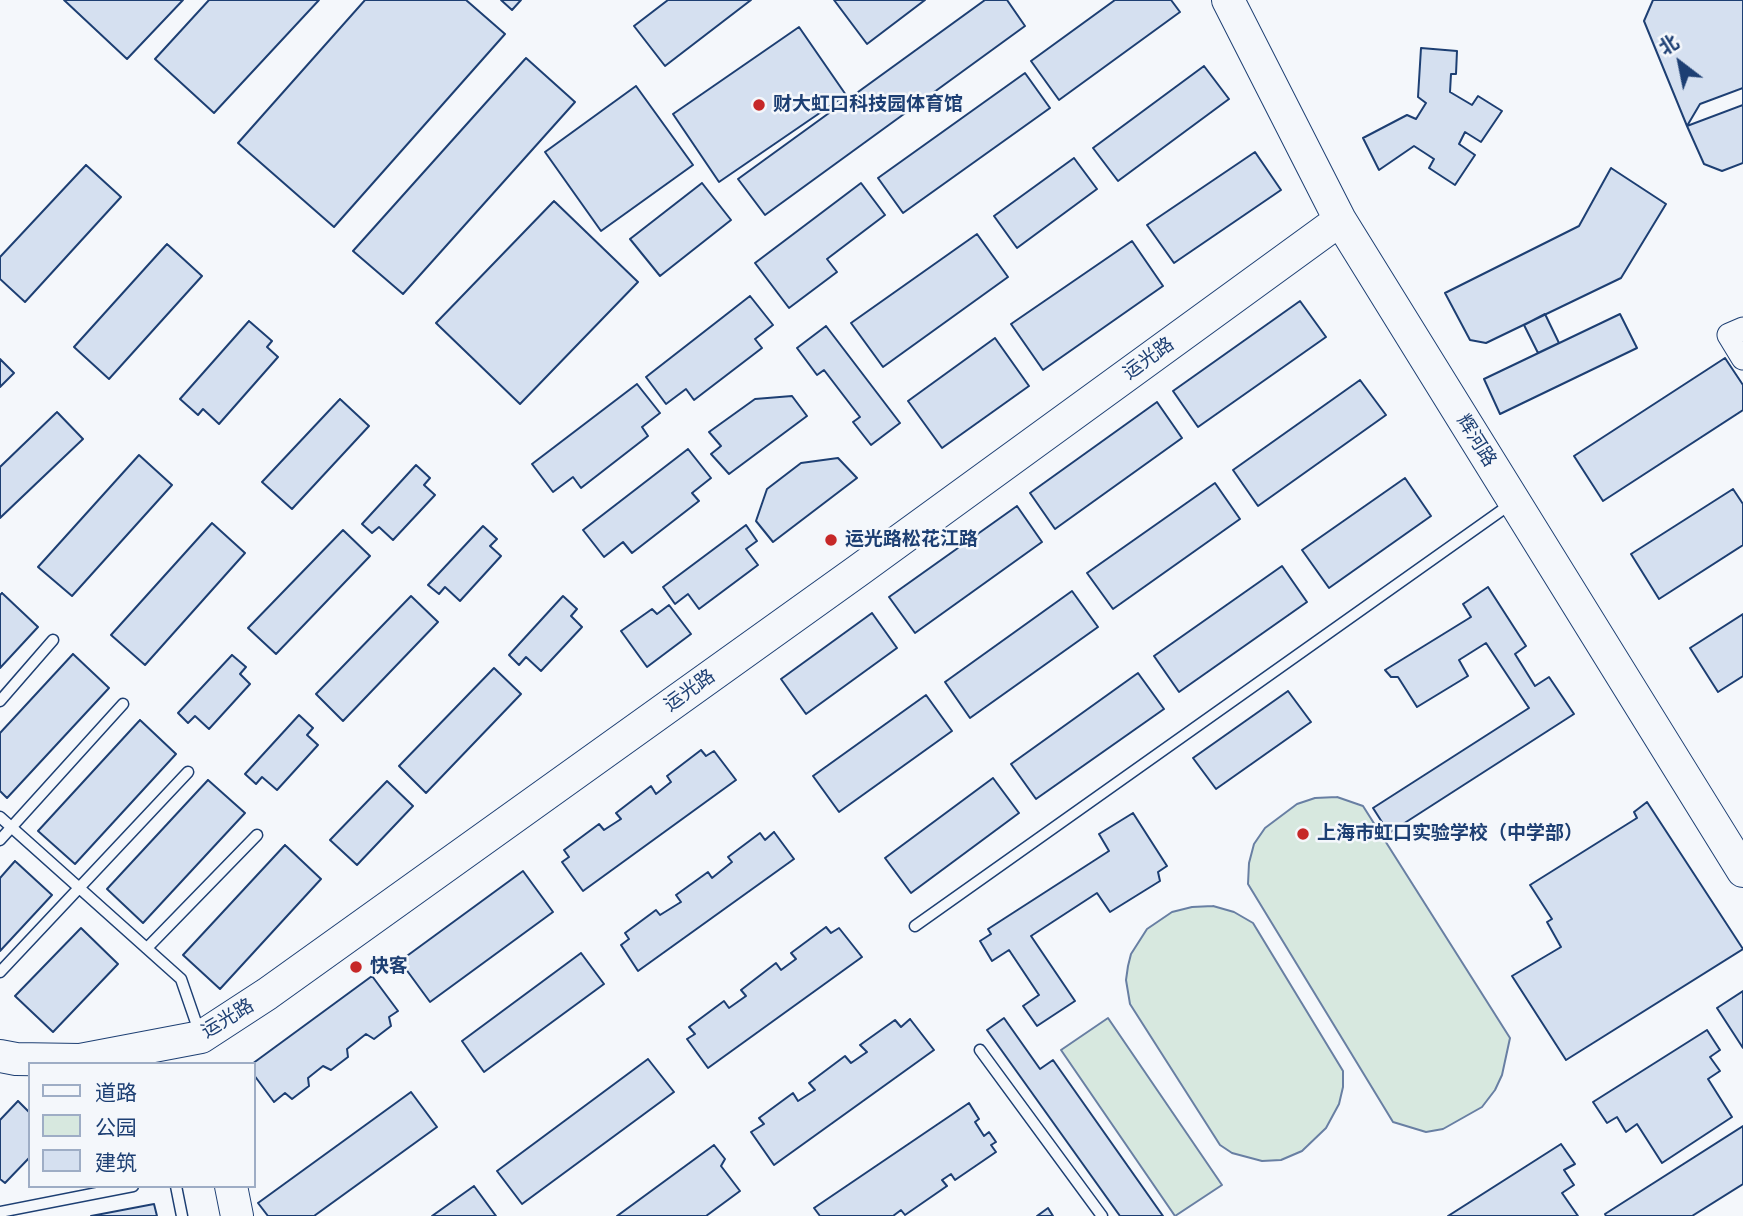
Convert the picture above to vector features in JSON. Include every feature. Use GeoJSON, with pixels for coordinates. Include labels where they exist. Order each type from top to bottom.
{"type":"FeatureCollection","features":[{"type":"Feature","properties":{"kind":"street","name":"辉河路"},"geometry":{"type":"LineString","coordinates":[[1228,0],[1340,220],[1743,869]]}},
{"type":"Feature","properties":{"kind":"street","name":"运光路"},"geometry":{"type":"LineString","coordinates":[[0,1056],[16,1059],[80,1060],[204,1050],[267,994],[848,578],[1340,220]]}},
{"type":"Feature","properties":{"kind":"street"},"geometry":{"type":"LineString","coordinates":[[1743,329],[1729,335],[1743,358]]}},
{"type":"Feature","properties":{"kind":"street"},"geometry":{"type":"LineString","coordinates":[[231,1188],[237,1216]]}},
{"type":"Feature","properties":{"kind":"lane"},"geometry":{"type":"LineString","coordinates":[[915,926],[1514,501]]}},
{"type":"Feature","properties":{"kind":"lane"},"geometry":{"type":"LineString","coordinates":[[0,701],[54,640]]}},
{"type":"Feature","properties":{"kind":"lane"},"geometry":{"type":"LineString","coordinates":[[0,840],[123,704]]}},
{"type":"Feature","properties":{"kind":"lane"},"geometry":{"type":"LineString","coordinates":[[0,972],[188,772]]}},
{"type":"Feature","properties":{"kind":"lane"},"geometry":{"type":"LineString","coordinates":[[0,817],[181,979],[204,1050]]}},
{"type":"Feature","properties":{"kind":"lane"},"geometry":{"type":"LineString","coordinates":[[147,948],[257,835]]}},
{"type":"Feature","properties":{"kind":"lane"},"geometry":{"type":"LineString","coordinates":[[980,1050],[1102,1216]]}},
{"type":"Feature","properties":{"kind":"lane"},"geometry":{"type":"LineString","coordinates":[[0,1212],[123,1188]]}},
{"type":"Feature","properties":{"kind":"lane"},"geometry":{"type":"LineString","coordinates":[[176,1188],[182,1216]]}},
{"type":"Feature","properties":{"kind":"green space"},"geometry":{"type":"Polygon","coordinates":[[[1337,797],[1363,806],[1510,1038],[1502,1075],[1495,1090],[1482,1107],[1443,1129],[1426,1132],[1393,1122],[1248,884],[1249,863],[1254,844],[1265,828],[1297,804],[1315,798],[1337,797]]]}},
{"type":"Feature","properties":{"kind":"green space"},"geometry":{"type":"Polygon","coordinates":[[[1213,906],[1234,912],[1253,923],[1343,1071],[1339,1104],[1326,1128],[1302,1151],[1281,1160],[1262,1161],[1232,1153],[1220,1145],[1130,1004],[1126,980],[1128,966],[1131,954],[1147,929],[1172,912],[1213,906]]]}},
{"type":"Feature","properties":{"kind":"green space"},"geometry":{"type":"Polygon","coordinates":[[[1108,1018],[1222,1185],[1175,1216],[1061,1050],[1108,1018]]]}},
{"type":"Feature","properties":{"kind":"building"},"geometry":{"type":"Polygon","coordinates":[[[64,0],[183,0],[127,59],[64,0]]]}},
{"type":"Feature","properties":{"kind":"building"},"geometry":{"type":"Polygon","coordinates":[[[209,0],[319,0],[214,113],[155,59],[209,0]]]}},
{"type":"Feature","properties":{"kind":"building"},"geometry":{"type":"Polygon","coordinates":[[[365,0],[466,0],[505,34],[334,227],[238,143],[365,0]]]}},
{"type":"Feature","properties":{"kind":"building"},"geometry":{"type":"Polygon","coordinates":[[[501,0],[521,0],[512,10],[501,0]]]}},
{"type":"Feature","properties":{"kind":"building"},"geometry":{"type":"Polygon","coordinates":[[[668,0],[751,0],[665,66],[634,26],[668,0]]]}},
{"type":"Feature","properties":{"kind":"building"},"geometry":{"type":"Polygon","coordinates":[[[834,0],[925,0],[867,44],[834,0]]]}},
{"type":"Feature","properties":{"kind":"building"},"geometry":{"type":"Polygon","coordinates":[[[985,0],[1007,0],[1025,26],[765,215],[738,179],[985,0]]]}},
{"type":"Feature","properties":{"kind":"building"},"geometry":{"type":"Polygon","coordinates":[[[1115,0],[1171,0],[1180,12],[1059,100],[1031,61],[1115,0]]]}},
{"type":"Feature","properties":{"kind":"building"},"geometry":{"type":"Polygon","coordinates":[[[1653,0],[1743,0],[1743,105],[1687,126],[1644,21],[1653,0]]]}},
{"type":"Feature","properties":{"kind":"building","name":"财大虹口科技园体育馆"},"geometry":{"type":"Polygon","coordinates":[[[799,27],[846,95],[719,182],[673,114],[799,27]]]}},
{"type":"Feature","properties":{"kind":"building"},"geometry":{"type":"Polygon","coordinates":[[[1421,48],[1457,51],[1456,74],[1451,74],[1450,92],[1472,105],[1478,96],[1502,111],[1481,142],[1465,132],[1459,144],[1475,155],[1455,185],[1429,168],[1434,159],[1414,146],[1379,170],[1363,138],[1407,115],[1416,119],[1426,103],[1418,97],[1421,48]]]}},
{"type":"Feature","properties":{"kind":"building"},"geometry":{"type":"Polygon","coordinates":[[[526,58],[575,102],[403,294],[353,251],[526,58]]]}},
{"type":"Feature","properties":{"kind":"building"},"geometry":{"type":"Polygon","coordinates":[[[1204,66],[1229,99],[1118,181],[1093,148],[1204,66]]]}},
{"type":"Feature","properties":{"kind":"building"},"geometry":{"type":"Polygon","coordinates":[[[1025,73],[1050,108],[903,213],[878,178],[1025,73]]]}},
{"type":"Feature","properties":{"kind":"building"},"geometry":{"type":"Polygon","coordinates":[[[636,86],[693,165],[601,231],[545,152],[636,86]]]}},
{"type":"Feature","properties":{"kind":"building"},"geometry":{"type":"Polygon","coordinates":[[[1743,88],[1743,163],[1722,171],[1704,164],[1687,126],[1700,104],[1743,88]]]}},
{"type":"Feature","properties":{"kind":"building"},"geometry":{"type":"Polygon","coordinates":[[[1255,152],[1281,190],[1174,263],[1147,225],[1255,152]]]}},
{"type":"Feature","properties":{"kind":"building"},"geometry":{"type":"Polygon","coordinates":[[[1074,158],[1097,189],[1017,248],[994,216],[1074,158]]]}},
{"type":"Feature","properties":{"kind":"building"},"geometry":{"type":"Polygon","coordinates":[[[86,165],[121,197],[25,302],[0,279],[0,257],[86,165]]]}},
{"type":"Feature","properties":{"kind":"building"},"geometry":{"type":"Polygon","coordinates":[[[1611,168],[1666,204],[1621,278],[1486,343],[1470,340],[1445,293],[1579,226],[1611,168]]]}},
{"type":"Feature","properties":{"kind":"building"},"geometry":{"type":"Polygon","coordinates":[[[702,183],[731,220],[660,276],[630,239],[702,183]]]}},
{"type":"Feature","properties":{"kind":"building"},"geometry":{"type":"Polygon","coordinates":[[[861,183],[885,215],[827,259],[837,272],[789,308],[755,263],[861,183]]]}},
{"type":"Feature","properties":{"kind":"building"},"geometry":{"type":"Polygon","coordinates":[[[554,201],[638,282],[520,404],[436,323],[554,201]]]}},
{"type":"Feature","properties":{"kind":"building"},"geometry":{"type":"Polygon","coordinates":[[[977,234],[1008,277],[883,367],[851,323],[977,234]]]}},
{"type":"Feature","properties":{"kind":"building"},"geometry":{"type":"Polygon","coordinates":[[[1132,241],[1163,286],[1043,370],[1011,324],[1132,241]]]}},
{"type":"Feature","properties":{"kind":"building"},"geometry":{"type":"Polygon","coordinates":[[[167,244],[202,276],[109,379],[74,347],[167,244]]]}},
{"type":"Feature","properties":{"kind":"building"},"geometry":{"type":"Polygon","coordinates":[[[750,296],[773,325],[755,339],[762,348],[694,400],[686,389],[666,404],[646,377],[750,296]]]}},
{"type":"Feature","properties":{"kind":"building"},"geometry":{"type":"Polygon","coordinates":[[[1300,301],[1326,337],[1198,427],[1173,391],[1300,301]]]}},
{"type":"Feature","properties":{"kind":"building"},"geometry":{"type":"Polygon","coordinates":[[[1545,314],[1559,343],[1538,353],[1524,325],[1545,314]]]}},
{"type":"Feature","properties":{"kind":"building"},"geometry":{"type":"Polygon","coordinates":[[[1620,314],[1637,348],[1500,414],[1484,379],[1620,314]]]}},
{"type":"Feature","properties":{"kind":"building"},"geometry":{"type":"Polygon","coordinates":[[[249,321],[272,341],[267,347],[278,357],[219,424],[203,409],[198,415],[180,399],[249,321]]]}},
{"type":"Feature","properties":{"kind":"building"},"geometry":{"type":"Polygon","coordinates":[[[826,326],[900,423],[871,445],[853,422],[860,417],[824,370],[817,375],[797,348],[826,326]]]}},
{"type":"Feature","properties":{"kind":"building"},"geometry":{"type":"Polygon","coordinates":[[[995,338],[1029,386],[942,448],[908,401],[995,338]]]}},
{"type":"Feature","properties":{"kind":"building"},"geometry":{"type":"Polygon","coordinates":[[[1725,358],[1743,385],[1743,410],[1603,501],[1574,456],[1725,358]]]}},
{"type":"Feature","properties":{"kind":"building"},"geometry":{"type":"Polygon","coordinates":[[[0,359],[14,373],[0,387],[0,359]]]}},
{"type":"Feature","properties":{"kind":"building"},"geometry":{"type":"Polygon","coordinates":[[[1360,380],[1386,415],[1258,506],[1233,470],[1360,380]]]}},
{"type":"Feature","properties":{"kind":"building"},"geometry":{"type":"Polygon","coordinates":[[[637,384],[660,413],[642,427],[648,436],[581,488],[573,477],[553,492],[532,464],[637,384]]]}},
{"type":"Feature","properties":{"kind":"building"},"geometry":{"type":"Polygon","coordinates":[[[792,396],[807,416],[729,474],[711,454],[721,446],[709,432],[755,399],[792,396]]]}},
{"type":"Feature","properties":{"kind":"building"},"geometry":{"type":"Polygon","coordinates":[[[340,399],[369,426],[292,509],[262,482],[340,399]]]}},
{"type":"Feature","properties":{"kind":"building"},"geometry":{"type":"Polygon","coordinates":[[[1157,402],[1182,438],[1055,529],[1030,493],[1157,402]]]}},
{"type":"Feature","properties":{"kind":"building"},"geometry":{"type":"Polygon","coordinates":[[[57,412],[83,439],[0,518],[0,467],[57,412]]]}},
{"type":"Feature","properties":{"kind":"building"},"geometry":{"type":"Polygon","coordinates":[[[688,449],[711,478],[692,493],[699,501],[632,553],[623,542],[604,557],[583,530],[688,449]]]}},
{"type":"Feature","properties":{"kind":"building"},"geometry":{"type":"Polygon","coordinates":[[[139,455],[172,485],[72,596],[38,567],[139,455]]]}},
{"type":"Feature","properties":{"kind":"building"},"geometry":{"type":"Polygon","coordinates":[[[838,458],[857,478],[773,542],[756,521],[767,489],[801,463],[838,458]]]}},
{"type":"Feature","properties":{"kind":"building"},"geometry":{"type":"Polygon","coordinates":[[[416,465],[430,478],[424,485],[435,495],[393,540],[379,527],[372,533],[362,524],[416,465]]]}},
{"type":"Feature","properties":{"kind":"building"},"geometry":{"type":"Polygon","coordinates":[[[1405,478],[1431,516],[1329,588],[1302,550],[1405,478]]]}},
{"type":"Feature","properties":{"kind":"building"},"geometry":{"type":"Polygon","coordinates":[[[1215,483],[1240,519],[1113,609],[1087,573],[1215,483]]]}},
{"type":"Feature","properties":{"kind":"building"},"geometry":{"type":"Polygon","coordinates":[[[1733,489],[1743,504],[1743,545],[1659,599],[1631,554],[1733,489]]]}},
{"type":"Feature","properties":{"kind":"building"},"geometry":{"type":"Polygon","coordinates":[[[1017,506],[1042,542],[915,633],[889,597],[1017,506]]]}},
{"type":"Feature","properties":{"kind":"building"},"geometry":{"type":"Polygon","coordinates":[[[212,523],[245,553],[145,665],[111,635],[212,523]]]}},
{"type":"Feature","properties":{"kind":"building"},"geometry":{"type":"Polygon","coordinates":[[[746,525],[757,541],[746,549],[758,565],[699,609],[688,594],[675,604],[663,587],[746,525]]]}},
{"type":"Feature","properties":{"kind":"building"},"geometry":{"type":"Polygon","coordinates":[[[483,526],[497,539],[490,546],[501,556],[460,601],[445,587],[439,594],[428,585],[483,526]]]}},
{"type":"Feature","properties":{"kind":"building"},"geometry":{"type":"Polygon","coordinates":[[[343,530],[370,556],[276,654],[248,628],[343,530]]]}},
{"type":"Feature","properties":{"kind":"building"},"geometry":{"type":"Polygon","coordinates":[[[1282,566],[1307,602],[1179,692],[1154,656],[1282,566]]]}},
{"type":"Feature","properties":{"kind":"building"},"geometry":{"type":"Polygon","coordinates":[[[1488,587],[1526,646],[1515,654],[1535,686],[1549,677],[1574,714],[1389,833],[1373,808],[1529,708],[1486,643],[1459,660],[1468,676],[1417,707],[1398,677],[1391,677],[1385,670],[1471,617],[1463,604],[1488,587]]]}},
{"type":"Feature","properties":{"kind":"building"},"geometry":{"type":"Polygon","coordinates":[[[1072,591],[1098,627],[970,718],[945,682],[1072,591]]]}},
{"type":"Feature","properties":{"kind":"building"},"geometry":{"type":"Polygon","coordinates":[[[2,593],[38,627],[0,668],[0,595],[2,593]]]}},
{"type":"Feature","properties":{"kind":"building"},"geometry":{"type":"Polygon","coordinates":[[[411,596],[438,622],[343,721],[316,694],[411,596]]]}},
{"type":"Feature","properties":{"kind":"building"},"geometry":{"type":"Polygon","coordinates":[[[563,596],[577,609],[571,616],[582,627],[541,671],[526,657],[519,665],[509,655],[563,596]]]}},
{"type":"Feature","properties":{"kind":"building"},"geometry":{"type":"Polygon","coordinates":[[[669,605],[691,634],[647,667],[621,631],[652,609],[657,614],[669,605]]]}},
{"type":"Feature","properties":{"kind":"building"},"geometry":{"type":"Polygon","coordinates":[[[872,613],[897,648],[806,714],[781,679],[872,613]]]}},
{"type":"Feature","properties":{"kind":"building"},"geometry":{"type":"Polygon","coordinates":[[[1743,614],[1743,676],[1718,692],[1690,648],[1743,614]]]}},
{"type":"Feature","properties":{"kind":"building"},"geometry":{"type":"Polygon","coordinates":[[[73,654],[109,688],[7,798],[0,791],[0,733],[73,654]]]}},
{"type":"Feature","properties":{"kind":"building"},"geometry":{"type":"Polygon","coordinates":[[[232,655],[246,667],[240,674],[250,684],[209,729],[195,716],[188,723],[178,713],[232,655]]]}},
{"type":"Feature","properties":{"kind":"building"},"geometry":{"type":"Polygon","coordinates":[[[494,668],[521,694],[426,793],[399,766],[494,668]]]}},
{"type":"Feature","properties":{"kind":"building"},"geometry":{"type":"Polygon","coordinates":[[[1138,673],[1164,709],[1036,799],[1011,764],[1138,673]]]}},
{"type":"Feature","properties":{"kind":"building"},"geometry":{"type":"Polygon","coordinates":[[[1288,691],[1311,722],[1216,789],[1193,758],[1288,691]]]}},
{"type":"Feature","properties":{"kind":"building"},"geometry":{"type":"Polygon","coordinates":[[[926,695],[952,731],[839,812],[813,776],[926,695]]]}},
{"type":"Feature","properties":{"kind":"building"},"geometry":{"type":"Polygon","coordinates":[[[299,715],[313,728],[307,735],[318,745],[277,790],[262,777],[256,784],[245,774],[299,715]]]}},
{"type":"Feature","properties":{"kind":"building"},"geometry":{"type":"Polygon","coordinates":[[[140,720],[176,754],[75,864],[38,831],[140,720]]]}},
{"type":"Feature","properties":{"kind":"building"},"geometry":{"type":"Polygon","coordinates":[[[701,750],[706,756],[714,751],[736,780],[583,891],[562,862],[569,857],[564,850],[599,824],[604,830],[621,819],[616,813],[651,786],[656,794],[671,782],[667,776],[701,750]]]}},
{"type":"Feature","properties":{"kind":"building"},"geometry":{"type":"Polygon","coordinates":[[[993,778],[1019,813],[911,893],[885,858],[993,778]]]}},
{"type":"Feature","properties":{"kind":"building"},"geometry":{"type":"Polygon","coordinates":[[[208,780],[245,813],[143,923],[107,889],[208,780]]]}},
{"type":"Feature","properties":{"kind":"building"},"geometry":{"type":"Polygon","coordinates":[[[387,781],[413,806],[357,865],[330,840],[387,781]]]}},
{"type":"Feature","properties":{"kind":"building"},"geometry":{"type":"Polygon","coordinates":[[[1647,802],[1743,949],[1566,1060],[1512,976],[1561,947],[1547,922],[1552,919],[1530,885],[1637,818],[1634,812],[1647,802]]]}},
{"type":"Feature","properties":{"kind":"building"},"geometry":{"type":"Polygon","coordinates":[[[1133,813],[1167,866],[1158,872],[1160,881],[1110,912],[1097,893],[1031,936],[1075,1001],[1037,1026],[1023,1006],[1039,995],[1009,950],[992,961],[980,941],[991,934],[988,929],[1109,851],[1099,834],[1133,813]]]}},
{"type":"Feature","properties":{"kind":"building"},"geometry":{"type":"Polygon","coordinates":[[[774,832],[794,859],[638,971],[621,945],[629,939],[625,933],[656,910],[660,915],[681,902],[676,895],[708,872],[712,878],[732,862],[728,857],[760,833],[765,840],[774,832]]]}},
{"type":"Feature","properties":{"kind":"building"},"geometry":{"type":"Polygon","coordinates":[[[285,845],[321,879],[220,989],[183,955],[285,845]]]}},
{"type":"Feature","properties":{"kind":"building"},"geometry":{"type":"Polygon","coordinates":[[[15,861],[52,895],[0,951],[0,878],[15,861]]]}},
{"type":"Feature","properties":{"kind":"building"},"geometry":{"type":"Polygon","coordinates":[[[523,871],[553,912],[430,1002],[400,961],[523,871]]]}},
{"type":"Feature","properties":{"kind":"building"},"geometry":{"type":"Polygon","coordinates":[[[826,927],[831,933],[839,928],[862,957],[708,1068],[687,1039],[695,1034],[689,1027],[724,1001],[729,1008],[746,996],[741,990],[776,963],[781,970],[796,959],[791,953],[826,927]]]}},
{"type":"Feature","properties":{"kind":"building"},"geometry":{"type":"Polygon","coordinates":[[[81,928],[118,964],[53,1032],[15,996],[81,928]]]}},
{"type":"Feature","properties":{"kind":"building"},"geometry":{"type":"Polygon","coordinates":[[[581,953],[604,984],[484,1072],[462,1041],[581,953]]]}},
{"type":"Feature","properties":{"kind":"building"},"geometry":{"type":"Polygon","coordinates":[[[372,976],[398,1011],[389,1017],[391,1026],[374,1039],[366,1034],[347,1049],[348,1057],[331,1070],[323,1066],[308,1078],[309,1086],[292,1099],[285,1093],[274,1102],[256,1078],[255,1062],[372,976]]]}},
{"type":"Feature","properties":{"kind":"building"},"geometry":{"type":"Polygon","coordinates":[[[1743,991],[1743,1048],[1717,1008],[1743,991]]]}},
{"type":"Feature","properties":{"kind":"building"},"geometry":{"type":"Polygon","coordinates":[[[1004,1018],[1040,1069],[1053,1060],[1163,1216],[1120,1216],[987,1030],[1004,1018]]]}},
{"type":"Feature","properties":{"kind":"building"},"geometry":{"type":"Polygon","coordinates":[[[910,1019],[934,1050],[774,1165],[751,1132],[764,1124],[759,1118],[793,1093],[798,1101],[815,1090],[809,1083],[845,1056],[851,1063],[867,1052],[860,1045],[895,1020],[901,1027],[910,1019]]]}},
{"type":"Feature","properties":{"kind":"building"},"geometry":{"type":"Polygon","coordinates":[[[1707,1030],[1720,1050],[1710,1057],[1720,1071],[1708,1079],[1732,1117],[1662,1163],[1637,1124],[1626,1132],[1617,1117],[1607,1123],[1593,1102],[1707,1030]]]}},
{"type":"Feature","properties":{"kind":"building"},"geometry":{"type":"Polygon","coordinates":[[[648,1059],[674,1092],[522,1204],[497,1171],[648,1059]]]}},
{"type":"Feature","properties":{"kind":"building"},"geometry":{"type":"Polygon","coordinates":[[[411,1092],[437,1127],[314,1216],[268,1216],[258,1203],[411,1092]]]}},
{"type":"Feature","properties":{"kind":"building"},"geometry":{"type":"Polygon","coordinates":[[[18,1101],[28,1111],[28,1159],[5,1183],[0,1179],[0,1120],[18,1101]]]}},
{"type":"Feature","properties":{"kind":"building"},"geometry":{"type":"Polygon","coordinates":[[[969,1103],[979,1119],[975,1122],[984,1136],[989,1132],[996,1142],[991,1145],[996,1152],[955,1180],[951,1174],[942,1180],[947,1186],[905,1215],[901,1210],[893,1216],[820,1216],[814,1208],[969,1103]]]}},
{"type":"Feature","properties":{"kind":"building"},"geometry":{"type":"Polygon","coordinates":[[[1743,1126],[1743,1184],[1692,1216],[1606,1216],[1605,1214],[1743,1126]]]}},
{"type":"Feature","properties":{"kind":"building"},"geometry":{"type":"Polygon","coordinates":[[[1561,1144],[1575,1164],[1564,1170],[1574,1185],[1562,1193],[1578,1216],[1448,1216],[1561,1144]]]}},
{"type":"Feature","properties":{"kind":"building"},"geometry":{"type":"Polygon","coordinates":[[[714,1145],[725,1159],[721,1166],[740,1191],[706,1216],[617,1216],[714,1145]]]}},
{"type":"Feature","properties":{"kind":"building"},"geometry":{"type":"Polygon","coordinates":[[[474,1186],[496,1216],[432,1216],[474,1186]]]}},
{"type":"Feature","properties":{"kind":"building"},"geometry":{"type":"Polygon","coordinates":[[[154,1204],[157,1216],[91,1216],[154,1204]]]}},
{"type":"Feature","properties":{"kind":"building"},"geometry":{"type":"Polygon","coordinates":[[[1048,1208],[1053,1216],[1037,1216],[1048,1208]]]}},
{"type":"Feature","properties":{"kind":"place","name":"财大虹口科技园体育馆"},"geometry":{"type":"Point","coordinates":[759,105]}},
{"type":"Feature","properties":{"kind":"place","name":"运光路松花江路"},"geometry":{"type":"Point","coordinates":[831,540]}},
{"type":"Feature","properties":{"kind":"place","name":"上海市虹口实验学校（中学部）"},"geometry":{"type":"Point","coordinates":[1303,834]}},
{"type":"Feature","properties":{"kind":"place","name":"快客"},"geometry":{"type":"Point","coordinates":[356,967]}}]}
